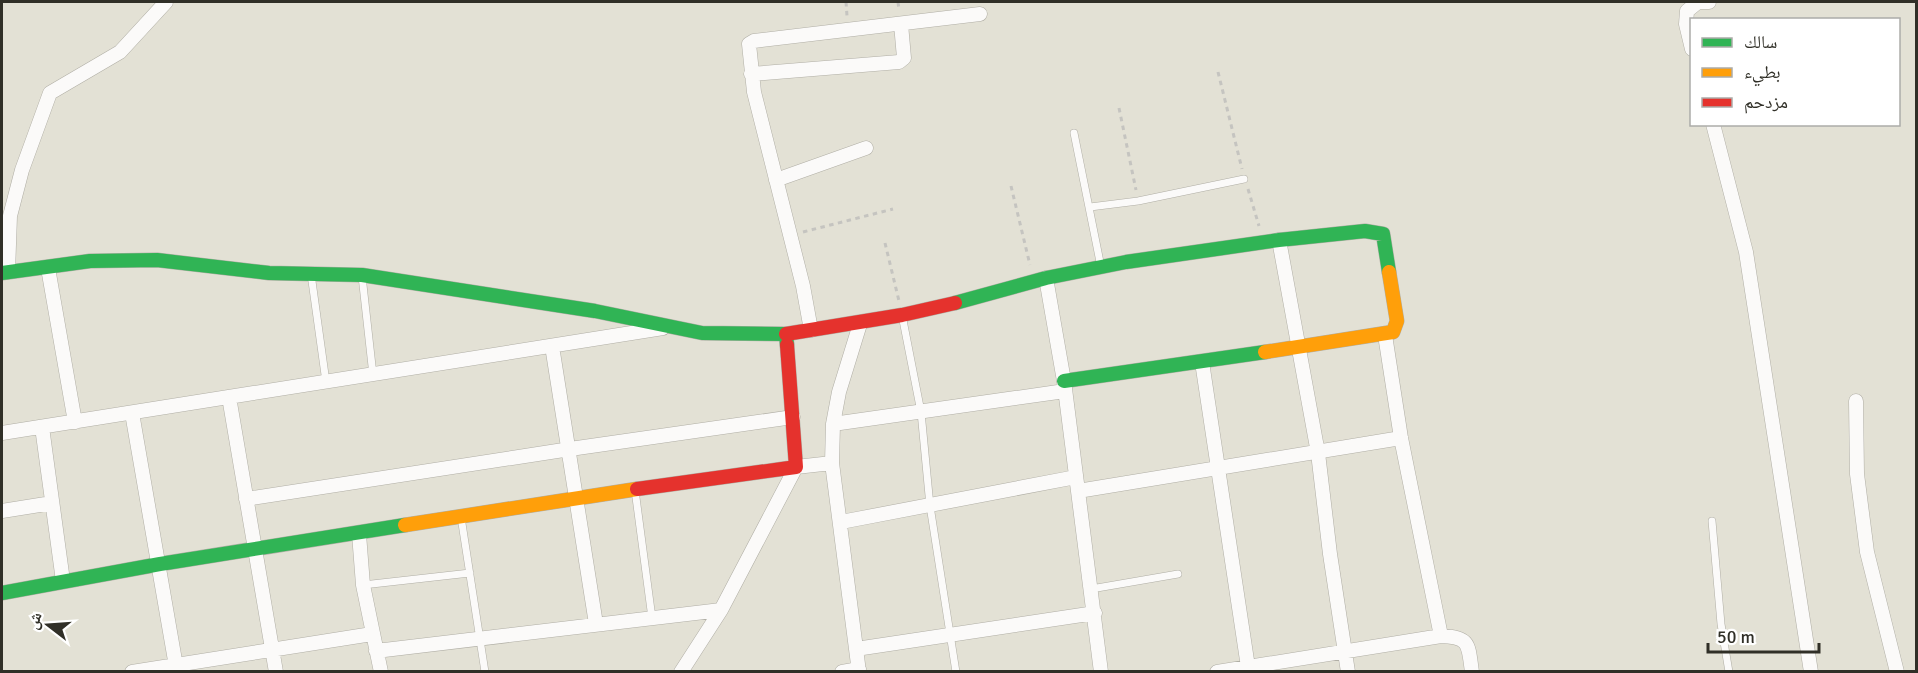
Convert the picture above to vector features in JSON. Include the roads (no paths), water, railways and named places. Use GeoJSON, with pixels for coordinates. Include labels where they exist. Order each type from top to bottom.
{"type":"FeatureCollection","features":[{"type":"Feature","properties":{"kind":"street"},"geometry":{"type":"LineString","coordinates":[[166,2],[120,52],[50,93],[22,170],[10,216],[5,273],[90,261],[157,260],[268,273],[362,274],[595,311],[666,328],[702,333],[786,334],[860,324],[1101,267],[1279,240],[1365,231],[1383,234],[1397,321],[1396,328],[1385,335],[1297,346],[921,412],[833,424]]}},
{"type":"Feature","properties":{"kind":"street"},"geometry":{"type":"LineString","coordinates":[[1690,41],[1686,24],[1687,11],[1698,2],[1709,2]]}},
{"type":"Feature","properties":{"kind":"street"},"geometry":{"type":"LineString","coordinates":[[811,330],[751,74],[749,44],[754,41],[980,14]]}},
{"type":"Feature","properties":{"kind":"street"},"geometry":{"type":"LineString","coordinates":[[751,74],[899,62],[904,58],[905,53],[901,24]]}},
{"type":"Feature","properties":{"kind":"street"},"geometry":{"type":"LineString","coordinates":[[1714,126],[1746,252],[1811,672]]}},
{"type":"Feature","properties":{"kind":"street"},"geometry":{"type":"LineString","coordinates":[[776,180],[866,148]]}},
{"type":"Feature","properties":{"kind":"street"},"geometry":{"type":"LineString","coordinates":[[1279,240],[1318,453],[1348,672]]}},
{"type":"Feature","properties":{"kind":"street"},"geometry":{"type":"LineString","coordinates":[[48,268],[75,422]]}},
{"type":"Feature","properties":{"kind":"street"},"geometry":{"type":"LineString","coordinates":[[1040,280],[1064,386],[1101,672]]}},
{"type":"Feature","properties":{"kind":"street"},"geometry":{"type":"LineString","coordinates":[[842,672],[859,670],[832,463],[833,424],[838,392],[860,324]]}},
{"type":"Feature","properties":{"kind":"street"},"geometry":{"type":"LineString","coordinates":[[2,434],[666,328]]}},
{"type":"Feature","properties":{"kind":"street"},"geometry":{"type":"LineString","coordinates":[[681,672],[721,610],[796,468],[786,334]]}},
{"type":"Feature","properties":{"kind":"street"},"geometry":{"type":"LineString","coordinates":[[1385,335],[1401,438],[1441,636]]}},
{"type":"Feature","properties":{"kind":"street"},"geometry":{"type":"LineString","coordinates":[[552,346],[578,498],[584,555],[596,624]]}},
{"type":"Feature","properties":{"kind":"street"},"geometry":{"type":"LineString","coordinates":[[1202,362],[1216,469],[1248,667]]}},
{"type":"Feature","properties":{"kind":"street"},"geometry":{"type":"LineString","coordinates":[[229,397],[276,672]]}},
{"type":"Feature","properties":{"kind":"street"},"geometry":{"type":"LineString","coordinates":[[1856,401],[1857,474],[1867,552],[1897,672]]}},
{"type":"Feature","properties":{"kind":"street"},"geometry":{"type":"LineString","coordinates":[[132,413],[160,564],[176,668]]}},
{"type":"Feature","properties":{"kind":"street"},"geometry":{"type":"LineString","coordinates":[[246,500],[570,449],[793,417]]}},
{"type":"Feature","properties":{"kind":"street"},"geometry":{"type":"LineString","coordinates":[[42,427],[63,581]]}},
{"type":"Feature","properties":{"kind":"street"},"geometry":{"type":"LineString","coordinates":[[841,522],[1077,484],[1216,469],[1401,438]]}},
{"type":"Feature","properties":{"kind":"street"},"geometry":{"type":"LineString","coordinates":[[2,592],[160,564],[635,489],[832,463]]}},
{"type":"Feature","properties":{"kind":"street"},"geometry":{"type":"LineString","coordinates":[[2,511],[52,503]]}},
{"type":"Feature","properties":{"kind":"street"},"geometry":{"type":"LineString","coordinates":[[359,534],[363,585],[381,672]]}},
{"type":"Feature","properties":{"kind":"street"},"geometry":{"type":"LineString","coordinates":[[376,651],[721,610]]}},
{"type":"Feature","properties":{"kind":"street"},"geometry":{"type":"LineString","coordinates":[[856,649],[1095,613]]}},
{"type":"Feature","properties":{"kind":"street"},"geometry":{"type":"LineString","coordinates":[[132,672],[176,668],[372,634]]}},
{"type":"Feature","properties":{"kind":"street"},"geometry":{"type":"LineString","coordinates":[[1226,671],[1441,636],[1464,640],[1468,646],[1472,672]]}},
{"type":"Feature","properties":{"kind":"lane"},"geometry":{"type":"LineString","coordinates":[[1074,133],[1101,267]]}},
{"type":"Feature","properties":{"kind":"lane"},"geometry":{"type":"LineString","coordinates":[[1090,207],[1138,201],[1244,179]]}},
{"type":"Feature","properties":{"kind":"lane"},"geometry":{"type":"LineString","coordinates":[[311,272],[326,382]]}},
{"type":"Feature","properties":{"kind":"lane"},"geometry":{"type":"LineString","coordinates":[[362,274],[373,375]]}},
{"type":"Feature","properties":{"kind":"lane"},"geometry":{"type":"LineString","coordinates":[[902,315],[921,412],[930,506],[956,672]]}},
{"type":"Feature","properties":{"kind":"lane"},"geometry":{"type":"LineString","coordinates":[[635,489],[652,618]]}},
{"type":"Feature","properties":{"kind":"lane"},"geometry":{"type":"LineString","coordinates":[[461,517],[485,672]]}},
{"type":"Feature","properties":{"kind":"lane"},"geometry":{"type":"LineString","coordinates":[[1712,521],[1728,672]]}},
{"type":"Feature","properties":{"kind":"lane"},"geometry":{"type":"LineString","coordinates":[[363,585],[470,573]]}},
{"type":"Feature","properties":{"kind":"lane"},"geometry":{"type":"LineString","coordinates":[[1091,589],[1178,574]]}}]}
